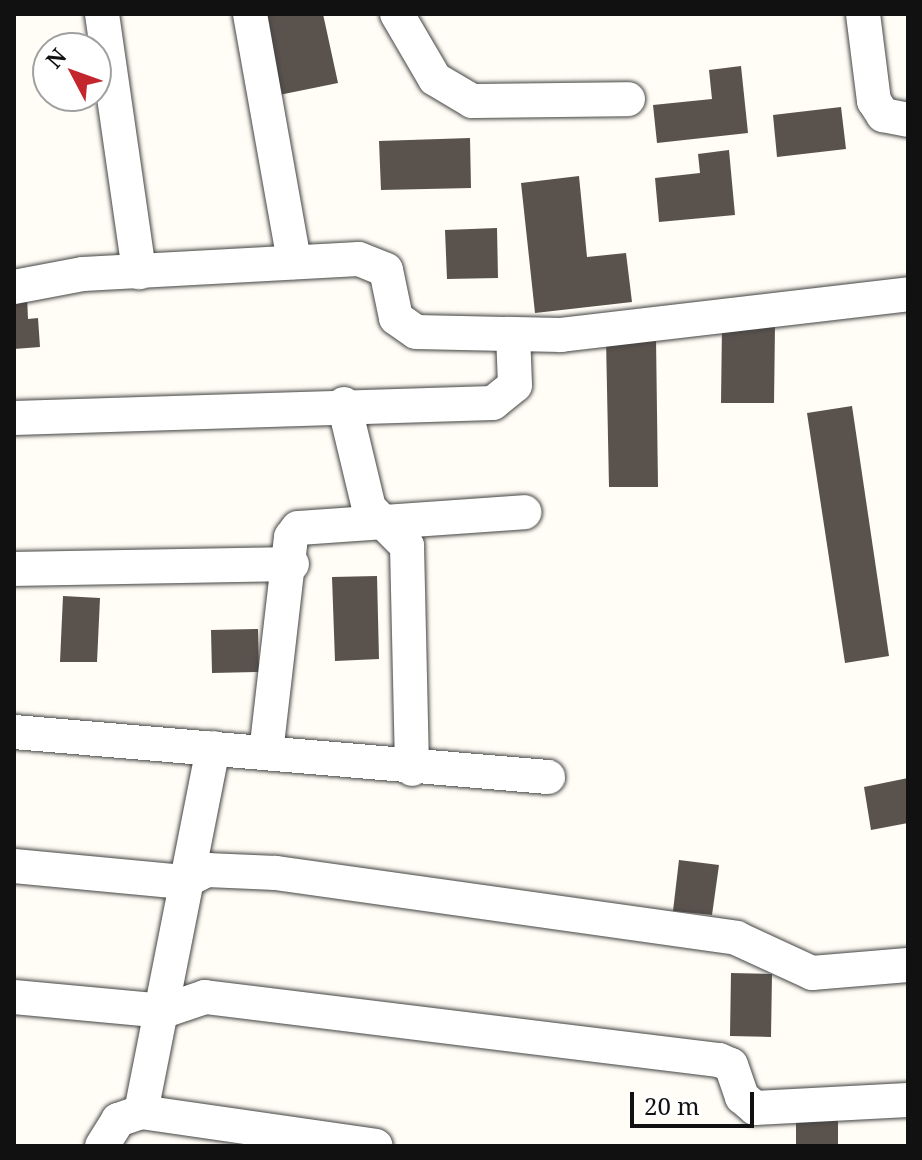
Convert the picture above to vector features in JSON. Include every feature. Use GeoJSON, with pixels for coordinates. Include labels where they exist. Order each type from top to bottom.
{"type":"FeatureCollection","features":[{"type":"Feature","properties":{"kind":"street"},"geometry":{"type":"LineString","coordinates":[[102,14],[139,272]]}},
{"type":"Feature","properties":{"kind":"street"},"geometry":{"type":"LineString","coordinates":[[250,14],[294,262]]}},
{"type":"Feature","properties":{"kind":"street"},"geometry":{"type":"LineString","coordinates":[[397,14],[435,79],[472,101],[628,99]]}},
{"type":"Feature","properties":{"kind":"street"},"geometry":{"type":"LineString","coordinates":[[863,14],[874,101],[883,115],[908,120]]}},
{"type":"Feature","properties":{"kind":"street"},"geometry":{"type":"LineString","coordinates":[[14,287],[139,272],[371,260],[386,270],[396,318],[416,332],[561,335],[908,294]]}},
{"type":"Feature","properties":{"kind":"street"},"geometry":{"type":"LineString","coordinates":[[14,418],[506,398],[515,385],[513,334]]}},
{"type":"Feature","properties":{"kind":"street"},"geometry":{"type":"LineString","coordinates":[[344,404],[363,492],[380,517],[407,546],[412,769]]}},
{"type":"Feature","properties":{"kind":"street"},"geometry":{"type":"LineString","coordinates":[[266,753],[298,528],[380,517],[524,512]]}},
{"type":"Feature","properties":{"kind":"street"},"geometry":{"type":"LineString","coordinates":[[14,569],[292,564]]}},
{"type":"Feature","properties":{"kind":"street"},"geometry":{"type":"LineString","coordinates":[[14,732],[213,748],[412,769],[548,777]]}},
{"type":"Feature","properties":{"kind":"street"},"geometry":{"type":"LineString","coordinates":[[141,1112],[164,1011],[183,882],[213,748]]}},
{"type":"Feature","properties":{"kind":"street"},"geometry":{"type":"LineString","coordinates":[[14,866],[183,882],[207,870],[276,873],[736,938],[812,973],[908,965]]}},
{"type":"Feature","properties":{"kind":"street"},"geometry":{"type":"LineString","coordinates":[[14,997],[164,1011],[205,997],[719,1060],[731,1065],[742,1097],[755,1108],[908,1100]]}},
{"type":"Feature","properties":{"kind":"street"},"geometry":{"type":"LineString","coordinates":[[102,1146],[118,1120],[141,1112],[358,1145]]}},
{"type":"Feature","properties":{"kind":"building"},"geometry":{"type":"Polygon","coordinates":[[[262,14],[323,14],[338,83],[279,95],[262,14]]]}},
{"type":"Feature","properties":{"kind":"building"},"geometry":{"type":"Polygon","coordinates":[[[741,66],[748,133],[657,143],[653,105],[712,99],[709,70],[741,66]]]}},
{"type":"Feature","properties":{"kind":"building"},"geometry":{"type":"Polygon","coordinates":[[[841,107],[846,149],[777,157],[773,115],[841,107]]]}},
{"type":"Feature","properties":{"kind":"building"},"geometry":{"type":"Polygon","coordinates":[[[470,138],[471,188],[381,190],[379,141],[470,138]]]}},
{"type":"Feature","properties":{"kind":"building"},"geometry":{"type":"Polygon","coordinates":[[[729,150],[735,215],[659,222],[655,178],[700,173],[698,154],[729,150]]]}},
{"type":"Feature","properties":{"kind":"building"},"geometry":{"type":"Polygon","coordinates":[[[579,176],[587,257],[626,253],[632,302],[535,313],[521,183],[579,176]]]}},
{"type":"Feature","properties":{"kind":"building"},"geometry":{"type":"Polygon","coordinates":[[[497,228],[498,278],[447,279],[445,230],[497,228]]]}},
{"type":"Feature","properties":{"kind":"building"},"geometry":{"type":"Polygon","coordinates":[[[27,296],[28,319],[38,318],[40,347],[14,349],[14,297],[27,296]]]}},
{"type":"Feature","properties":{"kind":"building"},"geometry":{"type":"Polygon","coordinates":[[[722,325],[775,325],[774,403],[721,403],[722,325]]]}},
{"type":"Feature","properties":{"kind":"building"},"geometry":{"type":"Polygon","coordinates":[[[656,338],[658,487],[609,487],[606,339],[656,338]]]}},
{"type":"Feature","properties":{"kind":"building"},"geometry":{"type":"Polygon","coordinates":[[[852,406],[889,656],[845,663],[807,413],[852,406]]]}},
{"type":"Feature","properties":{"kind":"building"},"geometry":{"type":"Polygon","coordinates":[[[377,576],[379,659],[335,661],[332,577],[377,576]]]}},
{"type":"Feature","properties":{"kind":"building"},"geometry":{"type":"Polygon","coordinates":[[[63,596],[100,598],[97,662],[60,662],[63,596]]]}},
{"type":"Feature","properties":{"kind":"building"},"geometry":{"type":"Polygon","coordinates":[[[258,629],[259,672],[212,673],[211,630],[258,629]]]}},
{"type":"Feature","properties":{"kind":"building"},"geometry":{"type":"Polygon","coordinates":[[[908,778],[908,823],[871,830],[864,787],[908,778]]]}},
{"type":"Feature","properties":{"kind":"building"},"geometry":{"type":"Polygon","coordinates":[[[679,860],[719,865],[712,915],[673,911],[679,860]]]}},
{"type":"Feature","properties":{"kind":"building"},"geometry":{"type":"Polygon","coordinates":[[[731,973],[772,974],[771,1037],[730,1036],[731,973]]]}},
{"type":"Feature","properties":{"kind":"building"},"geometry":{"type":"Polygon","coordinates":[[[796,1120],[838,1120],[838,1146],[796,1146],[796,1120]]]}}]}
